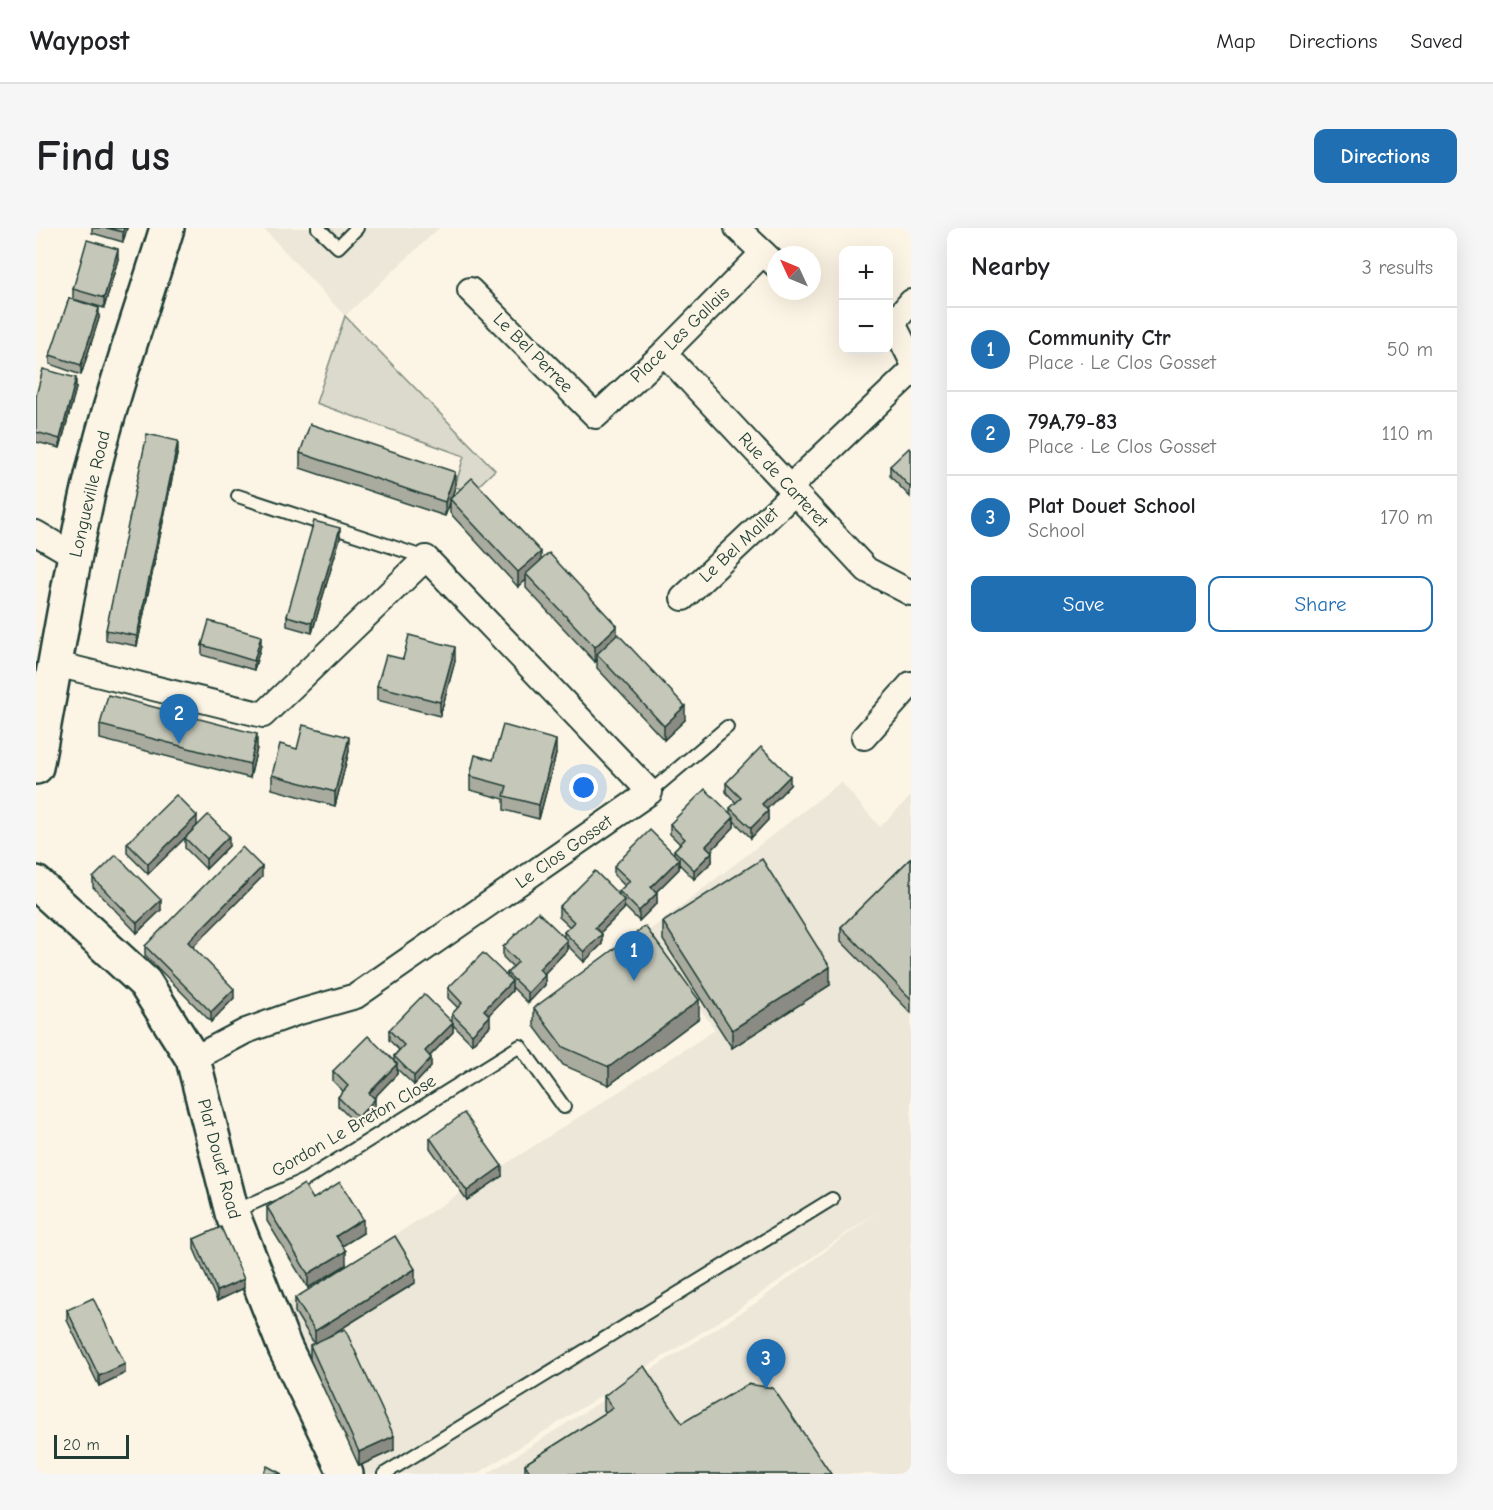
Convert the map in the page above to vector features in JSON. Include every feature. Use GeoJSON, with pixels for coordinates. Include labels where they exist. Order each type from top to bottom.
{"type":"FeatureCollection","features":[{"type":"Feature","properties":{"kind":"main road","name":"Longueville Road"},"geometry":{"type":"LineString","coordinates":[[36,766],[92,476],[167,228]]}},
{"type":"Feature","properties":{"kind":"main road","name":"Plat Douet Road"},"geometry":{"type":"LineString","coordinates":[[36,883],[144,983],[193,1059],[232,1213],[285,1348],[346,1474]]}},
{"type":"Feature","properties":{"kind":"street"},"geometry":{"type":"LineString","coordinates":[[737,228],[767,257]]}},
{"type":"Feature","properties":{"kind":"street","name":"Place Les Gallais"},"geometry":{"type":"LineString","coordinates":[[596,416],[767,261]]}},
{"type":"Feature","properties":{"kind":"street","name":"Le Bel Perree"},"geometry":{"type":"LineString","coordinates":[[470,290],[596,416]]}},
{"type":"Feature","properties":{"kind":"street"},"geometry":{"type":"LineString","coordinates":[[911,302],[893,323],[911,359]]}},
{"type":"Feature","properties":{"kind":"street","name":"Rue de Carteret"},"geometry":{"type":"LineString","coordinates":[[664,353],[867,570],[911,593]]}},
{"type":"Feature","properties":{"kind":"street","name":"Le Bel Mallet"},"geometry":{"type":"LineString","coordinates":[[683,598],[911,372]]}},
{"type":"Feature","properties":{"kind":"street"},"geometry":{"type":"LineString","coordinates":[[36,533],[75,556]]}},
{"type":"Feature","properties":{"kind":"street"},"geometry":{"type":"LineString","coordinates":[[56,664],[263,715],[426,558],[650,792]]}},
{"type":"Feature","properties":{"kind":"street"},"geometry":{"type":"LineString","coordinates":[[864,737],[911,684]]}},
{"type":"Feature","properties":{"kind":"street","name":"Le Clos Gosset"},"geometry":{"type":"LineString","coordinates":[[193,1059],[246,1031],[296,1013],[356,996],[650,792]]}},
{"type":"Feature","properties":{"kind":"lane"},"geometry":{"type":"LineString","coordinates":[[318,228],[338,247],[357,228]]}},
{"type":"Feature","properties":{"kind":"lane"},"geometry":{"type":"LineString","coordinates":[[238,496],[426,558]]}},
{"type":"Feature","properties":{"kind":"lane"},"geometry":{"type":"LineString","coordinates":[[650,792],[727,727]]}},
{"type":"Feature","properties":{"kind":"lane","name":"Gordon Le Breton Close"},"geometry":{"type":"LineString","coordinates":[[232,1213],[305,1180],[520,1046],[564,1107]]}},
{"type":"Feature","properties":{"kind":"lane"},"geometry":{"type":"LineString","coordinates":[[384,1474],[832,1199]]}},
{"type":"Feature","properties":{"kind":"shaded area"},"geometry":{"type":"Polygon","coordinates":[[[263,228],[439,228],[345,316],[263,228]]]}},
{"type":"Feature","properties":{"kind":"shaded area"},"geometry":{"type":"Polygon","coordinates":[[[345,316],[495,470],[472,492],[455,487],[464,456],[316,403],[345,316]]]}},
{"type":"Feature","properties":{"kind":"shaded area"},"geometry":{"type":"Polygon","coordinates":[[[841,782],[880,827],[911,796],[911,1474],[487,1474],[756,1303],[881,1209],[737,1310],[477,1474],[360,1474],[284,1306],[715,1030],[646,933],[841,782]]]}},
{"type":"Feature","properties":{"kind":"building"},"geometry":{"type":"Polygon","coordinates":[[[107,228],[124,228],[123,232],[107,228]]]}},
{"type":"Feature","properties":{"kind":"building"},"geometry":{"type":"Polygon","coordinates":[[[87,240],[118,249],[104,298],[73,289],[87,240]]]}},
{"type":"Feature","properties":{"kind":"building"},"geometry":{"type":"Polygon","coordinates":[[[69,298],[99,308],[81,365],[50,355],[69,298]]]}},
{"type":"Feature","properties":{"kind":"building"},"geometry":{"type":"Polygon","coordinates":[[[43,369],[76,378],[60,439],[36,432],[36,396],[43,369]]]}},
{"type":"Feature","properties":{"kind":"building"},"geometry":{"type":"Polygon","coordinates":[[[310,424],[455,472],[445,502],[300,453],[310,424]]]}},
{"type":"Feature","properties":{"kind":"building"},"geometry":{"type":"Polygon","coordinates":[[[147,434],[178,441],[137,636],[106,630],[147,434]]]}},
{"type":"Feature","properties":{"kind":"building"},"geometry":{"type":"Polygon","coordinates":[[[909,448],[911,450],[910,487],[890,466],[909,448]]]}},
{"type":"Feature","properties":{"kind":"building"},"geometry":{"type":"Polygon","coordinates":[[[472,478],[541,552],[518,572],[450,499],[472,478]]]}},
{"type":"Feature","properties":{"kind":"building"},"geometry":{"type":"Polygon","coordinates":[[[314,521],[340,528],[312,623],[287,616],[314,521]]]}},
{"type":"Feature","properties":{"kind":"building"},"geometry":{"type":"Polygon","coordinates":[[[549,553],[617,626],[595,647],[526,574],[549,553]]]}},
{"type":"Feature","properties":{"kind":"building"},"geometry":{"type":"Polygon","coordinates":[[[209,621],[261,636],[254,661],[202,645],[209,621]]]}},
{"type":"Feature","properties":{"kind":"building"},"geometry":{"type":"Polygon","coordinates":[[[618,634],[685,706],[664,726],[597,654],[618,634]]]}},
{"type":"Feature","properties":{"kind":"building"},"geometry":{"type":"Polygon","coordinates":[[[409,635],[455,647],[440,702],[377,686],[386,655],[403,659],[409,635]]]}},
{"type":"Feature","properties":{"kind":"building"},"geometry":{"type":"Polygon","coordinates":[[[108,695],[257,734],[250,764],[100,725],[108,695]]]}},
{"type":"Feature","properties":{"kind":"building"},"geometry":{"type":"Polygon","coordinates":[[[303,725],[349,737],[335,792],[272,775],[280,744],[297,749],[303,725]]]}},
{"type":"Feature","properties":{"kind":"building"},"geometry":{"type":"Polygon","coordinates":[[[503,725],[556,740],[539,805],[504,796],[507,786],[470,776],[475,755],[493,760],[503,725]]]}},
{"type":"Feature","properties":{"kind":"building"},"geometry":{"type":"Polygon","coordinates":[[[761,747],[790,776],[762,804],[768,811],[751,828],[730,808],[741,798],[726,783],[761,747]]]}},
{"type":"Feature","properties":{"kind":"building"},"geometry":{"type":"Polygon","coordinates":[[[705,789],[734,817],[706,846],[712,852],[694,870],[674,850],[685,839],[670,824],[705,789]]]}},
{"type":"Feature","properties":{"kind":"building"},"geometry":{"type":"Polygon","coordinates":[[[176,795],[197,816],[148,864],[127,843],[176,795]]]}},
{"type":"Feature","properties":{"kind":"building"},"geometry":{"type":"Polygon","coordinates":[[[208,815],[229,836],[206,859],[185,838],[208,815]]]}},
{"type":"Feature","properties":{"kind":"building"},"geometry":{"type":"Polygon","coordinates":[[[650,830],[679,859],[651,887],[657,893],[639,911],[619,891],[630,881],[614,866],[650,830]]]}},
{"type":"Feature","properties":{"kind":"building"},"geometry":{"type":"Polygon","coordinates":[[[242,847],[262,867],[188,942],[234,989],[211,1012],[145,946],[242,847]]]}},
{"type":"Feature","properties":{"kind":"building"},"geometry":{"type":"Polygon","coordinates":[[[116,855],[161,900],[137,923],[93,878],[116,855]]]}},
{"type":"Feature","properties":{"kind":"building"},"geometry":{"type":"Polygon","coordinates":[[[911,858],[911,999],[841,927],[911,858]]]}},
{"type":"Feature","properties":{"kind":"building"},"geometry":{"type":"Polygon","coordinates":[[[762,859],[830,967],[732,1030],[663,922],[762,859]]]}},
{"type":"Feature","properties":{"kind":"building"},"geometry":{"type":"Polygon","coordinates":[[[595,871],[624,900],[595,928],[602,934],[584,952],[564,932],[574,922],[559,907],[595,871]]]}},
{"type":"Feature","properties":{"kind":"building"},"geometry":{"type":"Polygon","coordinates":[[[538,912],[567,940],[539,969],[545,975],[528,993],[507,973],[518,962],[503,947],[538,912]]]}},
{"type":"Feature","properties":{"kind":"building"},"geometry":{"type":"Polygon","coordinates":[[[645,926],[699,1000],[609,1067],[563,1047],[534,1008],[645,926]]]}},
{"type":"Feature","properties":{"kind":"building"},"geometry":{"type":"Polygon","coordinates":[[[483,953],[512,981],[484,1010],[490,1016],[472,1034],[452,1014],[462,1003],[448,988],[483,953]]]}},
{"type":"Feature","properties":{"kind":"building"},"geometry":{"type":"Polygon","coordinates":[[[424,994],[453,1023],[425,1051],[431,1058],[414,1076],[394,1056],[404,1045],[389,1030],[424,994]]]}},
{"type":"Feature","properties":{"kind":"building"},"geometry":{"type":"Polygon","coordinates":[[[368,1036],[397,1064],[369,1093],[375,1099],[358,1117],[338,1097],[348,1086],[333,1071],[368,1036]]]}},
{"type":"Feature","properties":{"kind":"building"},"geometry":{"type":"Polygon","coordinates":[[[464,1113],[502,1166],[467,1191],[430,1138],[464,1113]]]}},
{"type":"Feature","properties":{"kind":"building"},"geometry":{"type":"Polygon","coordinates":[[[340,1182],[363,1219],[336,1236],[346,1251],[308,1274],[267,1207],[304,1184],[313,1199],[340,1182]]]}},
{"type":"Feature","properties":{"kind":"building"},"geometry":{"type":"Polygon","coordinates":[[[221,1227],[244,1279],[217,1291],[194,1239],[221,1227]]]}},
{"type":"Feature","properties":{"kind":"building"},"geometry":{"type":"Polygon","coordinates":[[[395,1236],[415,1269],[315,1331],[295,1298],[395,1236]]]}},
{"type":"Feature","properties":{"kind":"building"},"geometry":{"type":"Polygon","coordinates":[[[93,1298],[125,1364],[99,1376],[67,1310],[93,1298]]]}},
{"type":"Feature","properties":{"kind":"building"},"geometry":{"type":"Polygon","coordinates":[[[345,1329],[394,1436],[359,1452],[310,1345],[345,1329]]]}},
{"type":"Feature","properties":{"kind":"building"},"geometry":{"type":"Polygon","coordinates":[[[644,1366],[682,1423],[748,1384],[773,1388],[831,1474],[531,1474],[525,1464],[613,1408],[604,1396],[644,1366]]]}},
{"type":"Feature","properties":{"kind":"building"},"geometry":{"type":"Polygon","coordinates":[[[267,1466],[282,1474],[263,1474],[267,1466]]]}},
{"type":"Feature","properties":{"kind":"place","name":"79A,79-83"},"geometry":{"type":"Point","coordinates":[179,744]}},
{"type":"Feature","properties":{"kind":"place","name":"Community Ctr"},"geometry":{"type":"Point","coordinates":[634,981]}},
{"type":"Feature","properties":{"kind":"place","name":"Plat Douet School"},"geometry":{"type":"Point","coordinates":[766,1389]}}]}
